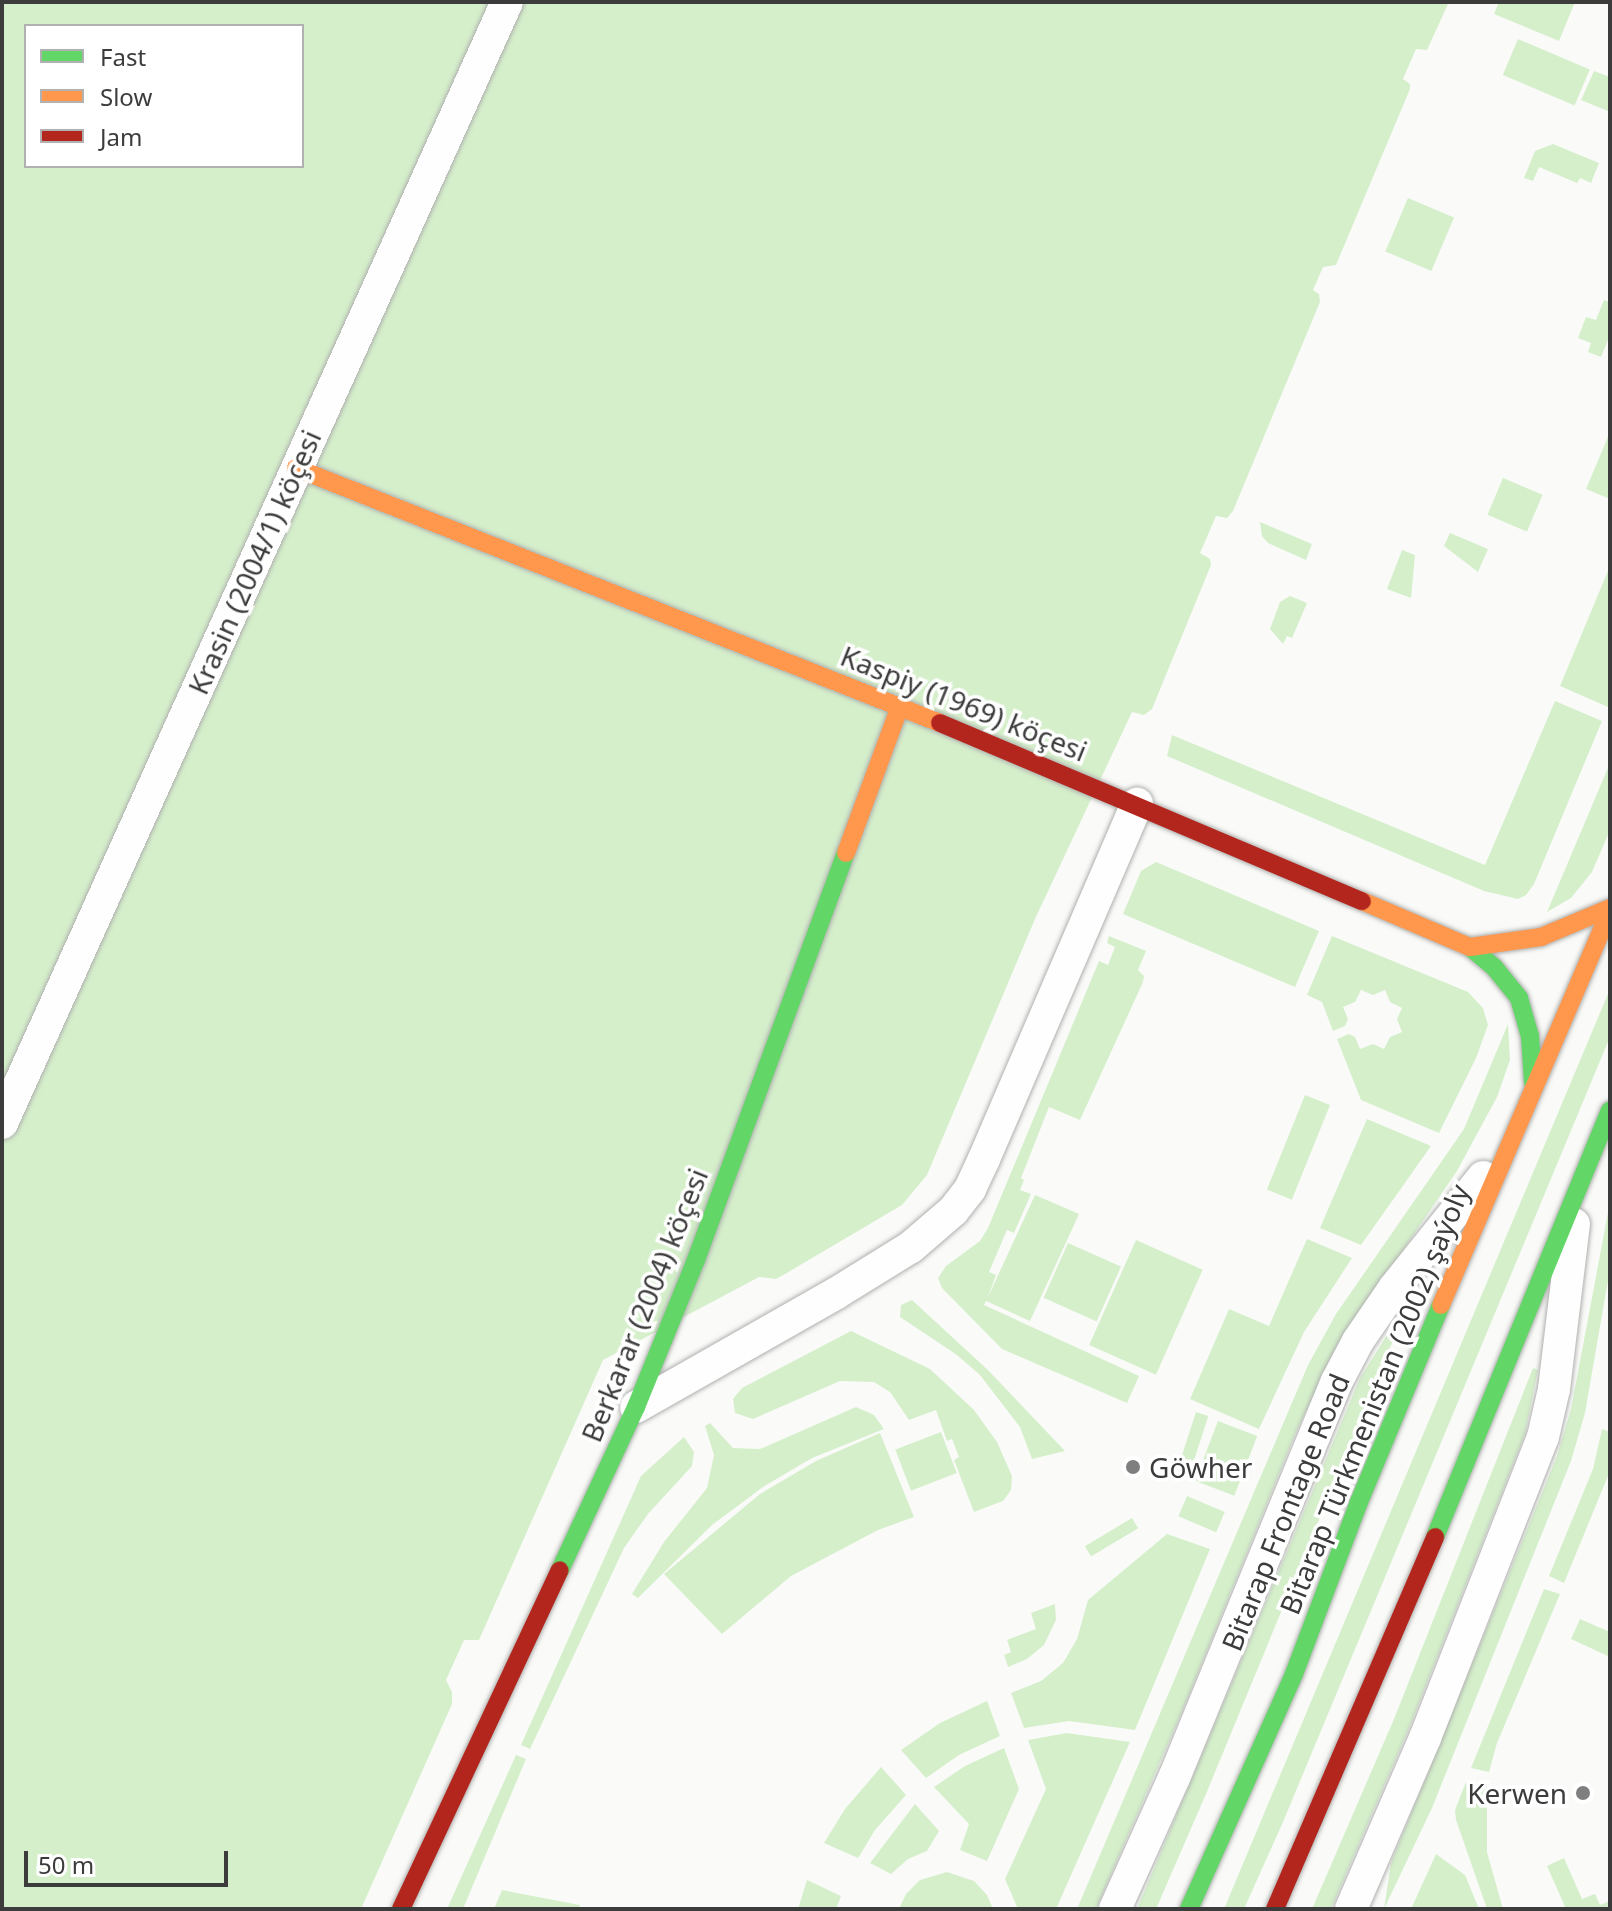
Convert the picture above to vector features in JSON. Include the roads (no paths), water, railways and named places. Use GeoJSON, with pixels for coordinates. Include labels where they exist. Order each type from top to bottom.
{"type":"FeatureCollection","features":[{"type":"Feature","properties":{"kind":"street","name":"Krasin (2004/1) köçesi"},"geometry":{"type":"LineString","coordinates":[[2,1123],[507,2]]}},
{"type":"Feature","properties":{"kind":"street","name":"Kaspiy (1969) köçesi"},"geometry":{"type":"LineString","coordinates":[[296,468],[900,706],[1137,803],[1470,947],[1511,944],[1541,937],[1610,909]]}},
{"type":"Feature","properties":{"kind":"street","name":"Berkarar (2004) köçesi"},"geometry":{"type":"LineString","coordinates":[[401,1909],[636,1407],[696,1260],[900,706]]}},
{"type":"Feature","properties":{"kind":"street"},"geometry":{"type":"LineString","coordinates":[[636,1407],[847,1287],[911,1247],[953,1211],[970,1189],[984,1159],[1137,803]]}},
{"type":"Feature","properties":{"kind":"street","name":"Bitarap Türkmenistan (2002) şaýoly"},"geometry":{"type":"LineString","coordinates":[[1189,1909],[1294,1674],[1365,1487],[1610,909]]}},
{"type":"Feature","properties":{"kind":"street"},"geometry":{"type":"LineString","coordinates":[[1470,947],[1494,967],[1519,998],[1530,1036],[1534,1086]]}},
{"type":"Feature","properties":{"kind":"street"},"geometry":{"type":"LineString","coordinates":[[1275,1909],[1365,1706],[1610,1111]]}},
{"type":"Feature","properties":{"kind":"street","name":"Bitarap Frontage Road"},"geometry":{"type":"LineString","coordinates":[[1115,1909],[1199,1719],[1337,1381],[1358,1341],[1395,1287],[1507,1146]]}},
{"type":"Feature","properties":{"kind":"street"},"geometry":{"type":"LineString","coordinates":[[1351,1909],[1425,1738],[1543,1437],[1554,1389],[1579,1185]]}},
{"type":"Feature","properties":{"kind":"place","name":"Göwher"},"geometry":{"type":"Point","coordinates":[1133,1467]}},
{"type":"Feature","properties":{"kind":"place","name":"Kerwen"},"geometry":{"type":"Point","coordinates":[1583,1793]}}]}
